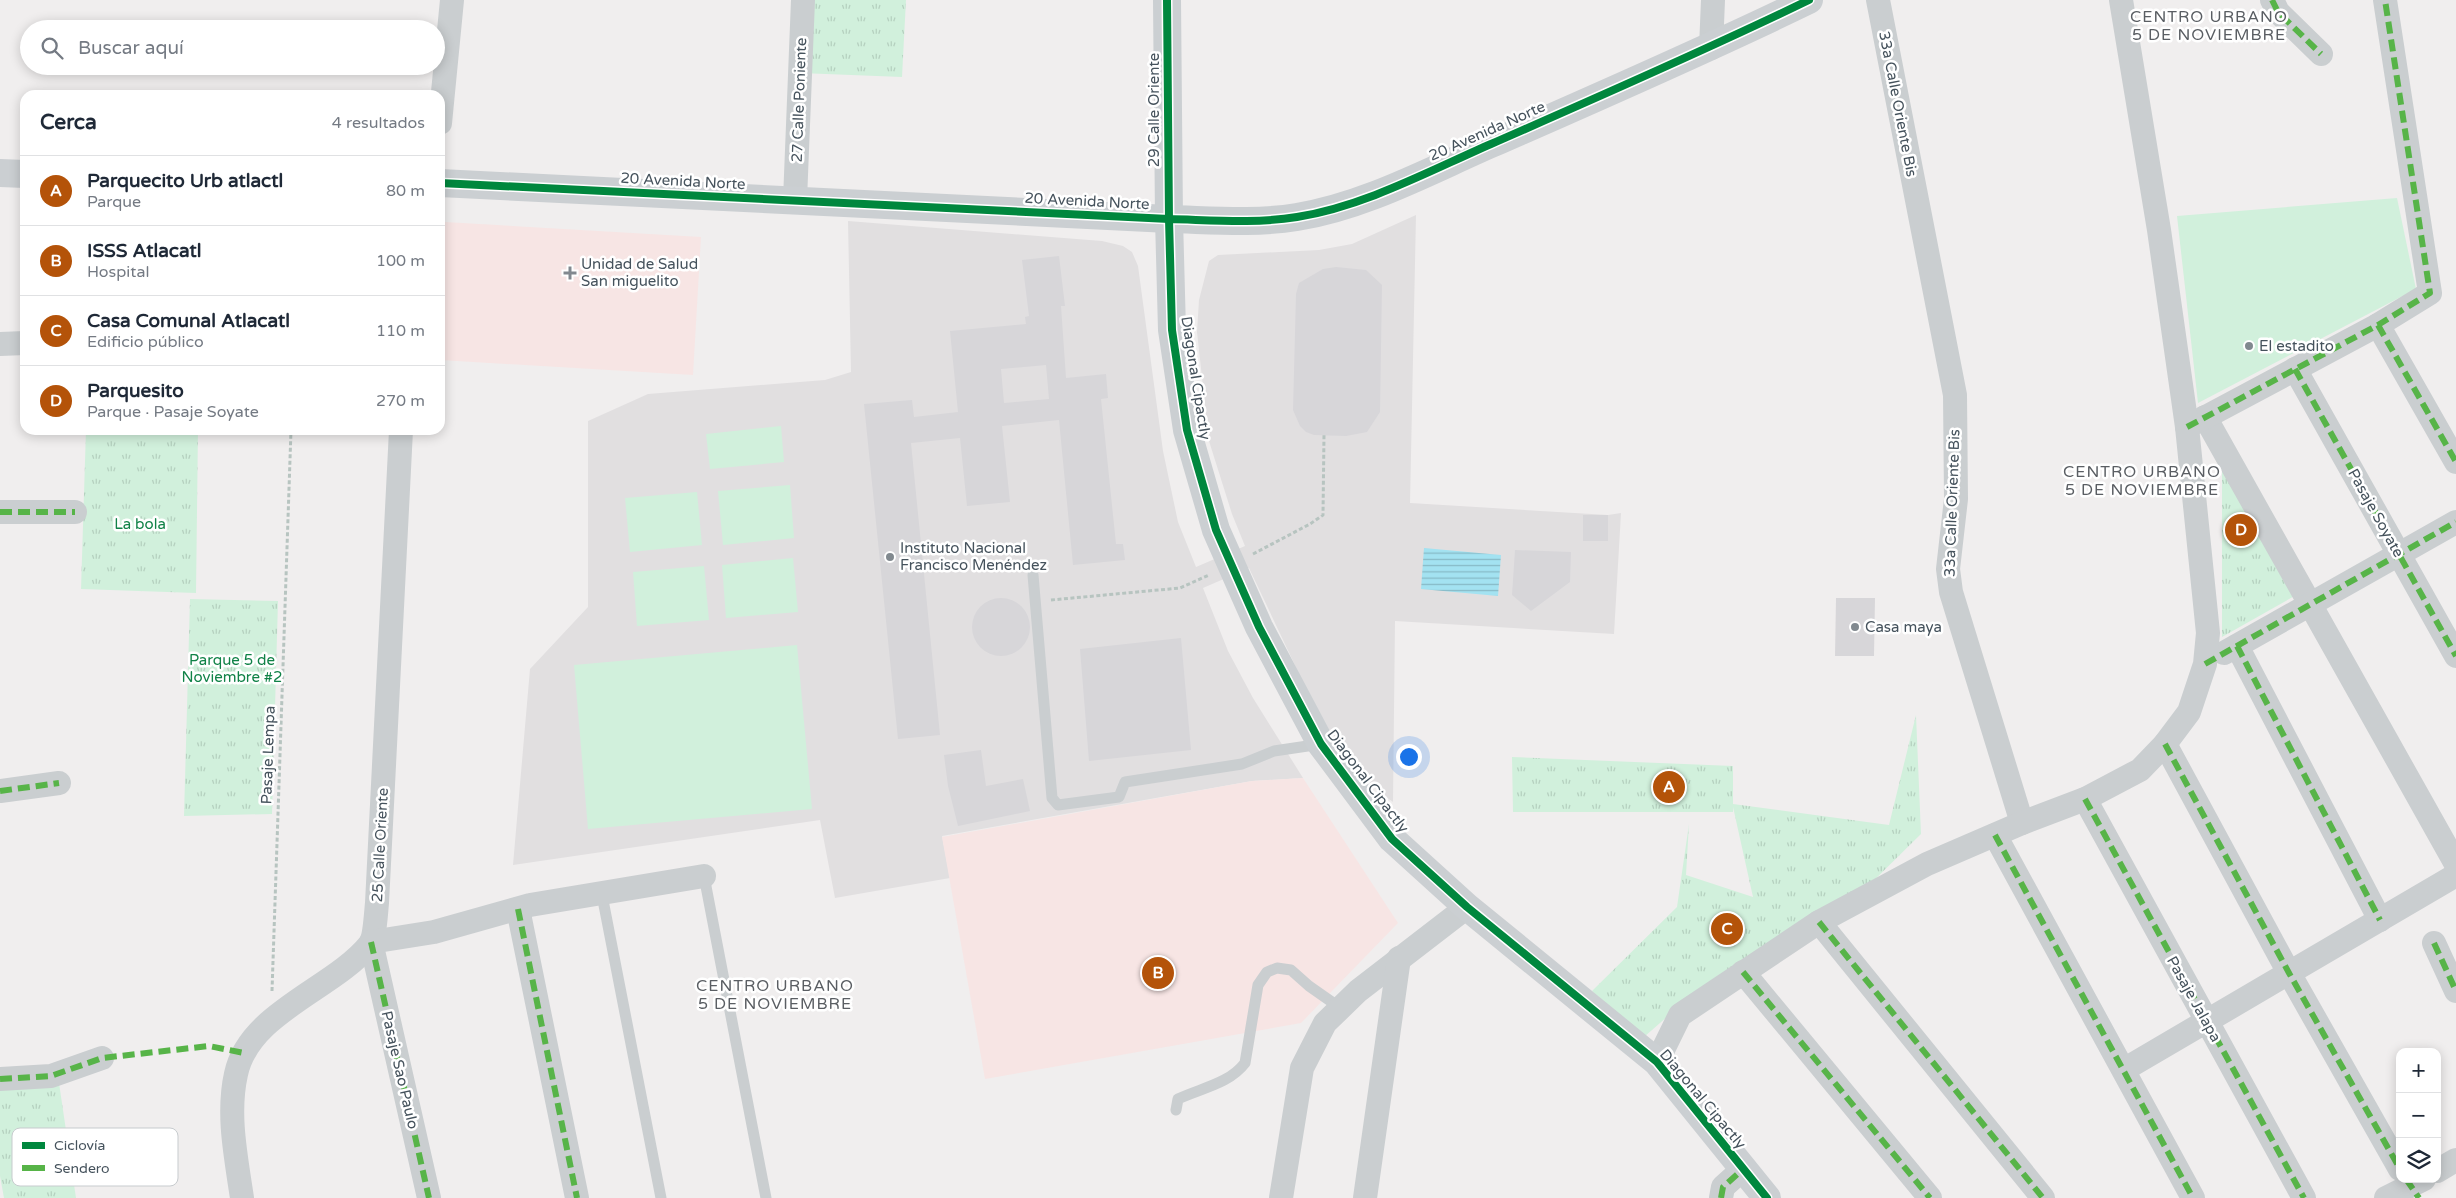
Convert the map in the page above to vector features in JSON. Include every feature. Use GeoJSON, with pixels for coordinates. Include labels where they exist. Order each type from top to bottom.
{"type":"FeatureCollection","features":[{"type":"Feature","properties":{"kind":"street"},"geometry":{"type":"LineString","coordinates":[[445,71],[452,0]]}},
{"type":"Feature","properties":{"kind":"street","name":"27 Calle Poniente"},"geometry":{"type":"LineString","coordinates":[[795,200],[803,0]]}},
{"type":"Feature","properties":{"kind":"street","name":"29 Calle Oriente"},"geometry":{"type":"LineString","coordinates":[[1167,0],[1168,219]]}},
{"type":"Feature","properties":{"kind":"street"},"geometry":{"type":"LineString","coordinates":[[1711,48],[1713,0]]}},
{"type":"Feature","properties":{"kind":"street","name":"20 Avenida Norte"},"geometry":{"type":"LineString","coordinates":[[445,183],[1168,219],[1235,221],[1297,217],[1351,204],[1711,48],[1809,0]]}},
{"type":"Feature","properties":{"kind":"street","name":"33a Calle Oriente Bis"},"geometry":{"type":"LineString","coordinates":[[1878,0],[1955,395],[1956,499],[1948,569],[1951,592],[2022,823]]}},
{"type":"Feature","properties":{"kind":"street"},"geometry":{"type":"LineString","coordinates":[[1657,1062],[1680,1015],[1819,922],[1927,864],[2022,823],[2085,799],[2140,770],[2165,744],[2189,712],[2205,664],[2208,633],[2196,422],[2159,230],[2121,0]]}},
{"type":"Feature","properties":{"kind":"street"},"geometry":{"type":"LineString","coordinates":[[2272,0],[2278,12],[2321,54]]}},
{"type":"Feature","properties":{"kind":"street"},"geometry":{"type":"LineString","coordinates":[[2196,422],[2378,325],[2430,293],[2385,0]]}},
{"type":"Feature","properties":{"kind":"street"},"geometry":{"type":"LineString","coordinates":[[443,90],[445,75]]}},
{"type":"Feature","properties":{"kind":"street"},"geometry":{"type":"LineString","coordinates":[[0,173],[20,174]]}},
{"type":"Feature","properties":{"kind":"street","name":"Diagonal Cipactly"},"geometry":{"type":"LineString","coordinates":[[1168,219],[1172,330],[1190,439],[1216,530],[1259,627],[1321,744],[1392,839],[1467,907],[1657,1062],[1767,1198]]}},
{"type":"Feature","properties":{"kind":"street"},"geometry":{"type":"LineString","coordinates":[[2378,325],[2456,462]]}},
{"type":"Feature","properties":{"kind":"street"},"geometry":{"type":"LineString","coordinates":[[0,344],[20,343]]}},
{"type":"Feature","properties":{"kind":"street","name":"Pasaje Soyate"},"geometry":{"type":"LineString","coordinates":[[2295,369],[2456,656]]}},
{"type":"Feature","properties":{"kind":"street"},"geometry":{"type":"LineString","coordinates":[[2196,422],[2311,604],[2456,864]]}},
{"type":"Feature","properties":{"kind":"street","name":"25 Calle Oriente"},"geometry":{"type":"LineString","coordinates":[[371,942],[377,903],[400,435]]}},
{"type":"Feature","properties":{"kind":"street"},"geometry":{"type":"LineString","coordinates":[[0,512],[75,512]]}},
{"type":"Feature","properties":{"kind":"street"},"geometry":{"type":"LineString","coordinates":[[2205,664],[2456,522]]}},
{"type":"Feature","properties":{"kind":"street"},"geometry":{"type":"LineString","coordinates":[[2238,646],[2380,920]]}},
{"type":"Feature","properties":{"kind":"street"},"geometry":{"type":"LineString","coordinates":[[2165,744],[2290,973],[2396,1155]]}},
{"type":"Feature","properties":{"kind":"street"},"geometry":{"type":"LineString","coordinates":[[0,790],[59,783]]}},
{"type":"Feature","properties":{"kind":"street","name":"Pasaje Jalapa"},"geometry":{"type":"LineString","coordinates":[[2085,799],[2304,1198]]}},
{"type":"Feature","properties":{"kind":"street"},"geometry":{"type":"LineString","coordinates":[[1995,835],[2125,1069],[2193,1198]]}},
{"type":"Feature","properties":{"kind":"street"},"geometry":{"type":"LineString","coordinates":[[242,1198],[234,1144],[232,1101],[236,1072],[244,1052],[271,1022],[344,966],[371,942],[434,932],[518,910],[530,905],[602,895],[704,876]]}},
{"type":"Feature","properties":{"kind":"street"},"geometry":{"type":"LineString","coordinates":[[2125,1069],[2456,876]]}},
{"type":"Feature","properties":{"kind":"street"},"geometry":{"type":"LineString","coordinates":[[1281,1198],[1302,1068],[1325,1023],[1339,1007],[1399,958],[1467,907]]}},
{"type":"Feature","properties":{"kind":"street"},"geometry":{"type":"LineString","coordinates":[[518,910],[577,1198]]}},
{"type":"Feature","properties":{"kind":"street"},"geometry":{"type":"LineString","coordinates":[[1819,922],[2044,1198]]}},
{"type":"Feature","properties":{"kind":"street","name":"Pasaje Sao Paulo"},"geometry":{"type":"LineString","coordinates":[[371,942],[429,1198]]}},
{"type":"Feature","properties":{"kind":"street"},"geometry":{"type":"LineString","coordinates":[[2434,943],[2456,991]]}},
{"type":"Feature","properties":{"kind":"street"},"geometry":{"type":"LineString","coordinates":[[1365,1198],[1399,958]]}},
{"type":"Feature","properties":{"kind":"street"},"geometry":{"type":"LineString","coordinates":[[1743,972],[1930,1198]]}},
{"type":"Feature","properties":{"kind":"street"},"geometry":{"type":"LineString","coordinates":[[0,1079],[51,1076],[102,1058]]}},
{"type":"Feature","properties":{"kind":"street"},"geometry":{"type":"LineString","coordinates":[[2441,1169],[2456,1160]]}},
{"type":"Feature","properties":{"kind":"street"},"geometry":{"type":"LineString","coordinates":[[1721,1198],[1723,1186],[1743,1168]]}},
{"type":"Feature","properties":{"kind":"street"},"geometry":{"type":"LineString","coordinates":[[2386,1198],[2412,1183]]}},
{"type":"Feature","properties":{"kind":"lane"},"geometry":{"type":"LineString","coordinates":[[1033,575],[1052,798],[1058,805],[1119,796],[1126,782],[1242,764],[1274,751],[1321,744]]}},
{"type":"Feature","properties":{"kind":"lane"},"geometry":{"type":"LineString","coordinates":[[704,876],[766,1198]]}},
{"type":"Feature","properties":{"kind":"lane"},"geometry":{"type":"LineString","coordinates":[[602,895],[661,1198]]}},
{"type":"Feature","properties":{"kind":"lane"},"geometry":{"type":"LineString","coordinates":[[1176,1110],[1178,1099],[1225,1081],[1239,1071],[1244,1063],[1258,985],[1267,972],[1277,968],[1291,970],[1309,986],[1339,1007]]}},
{"type":"Feature","properties":{"kind":"path"},"geometry":{"type":"LineString","coordinates":[[1266,548],[1323,514],[1324,436]]}},
{"type":"Feature","properties":{"kind":"path"},"geometry":{"type":"LineString","coordinates":[[1035,601],[1180,588],[1198,581]]}},
{"type":"Feature","properties":{"kind":"shaded area","name":"Instituto Nacional Francisco Menéndez"},"geometry":{"type":"Polygon","coordinates":[[[1416,215],[1410,503],[1608,515],[1621,513],[1614,634],[1395,621],[1393,802],[1378,791],[1359,771],[1329,730],[1302,680],[1249,568],[1203,588],[1228,651],[1253,698],[1303,778],[1252,781],[942,836],[950,878],[835,898],[820,820],[513,865],[530,669],[588,607],[588,421],[648,394],[825,380],[851,372],[848,221],[1102,241],[1123,246],[1132,252],[1138,266],[1163,451],[1178,522],[1196,567],[1245,546],[1232,514],[1209,441],[1197,332],[1199,300],[1209,261],[1218,255],[1319,250],[1352,244],[1416,215]]]}},
{"type":"Feature","properties":{"kind":"shaded area","name":"Unidad de Salud San miguelito"},"geometry":{"type":"Polygon","coordinates":[[[445,222],[701,237],[693,375],[445,360],[445,222]]]}},
{"type":"Feature","properties":{"kind":"shaded area"},"geometry":{"type":"Polygon","coordinates":[[[1303,778],[1398,923],[1301,1023],[985,1079],[942,837],[1252,781],[1303,778]]]}},
{"type":"Feature","properties":{"kind":"green space"},"geometry":{"type":"Polygon","coordinates":[[[803,0],[906,0],[902,77],[800,73],[803,0]]]}},
{"type":"Feature","properties":{"kind":"green space","name":"El estadito"},"geometry":{"type":"Polygon","coordinates":[[[2397,198],[2416,289],[2198,403],[2177,216],[2397,198]]]}},
{"type":"Feature","properties":{"kind":"green space"},"geometry":{"type":"Polygon","coordinates":[[[781,426],[784,462],[710,469],[706,434],[781,426]]]}},
{"type":"Feature","properties":{"kind":"green space","name":"La bola"},"geometry":{"type":"Polygon","coordinates":[[[86,435],[198,435],[196,593],[81,589],[86,435]]]}},
{"type":"Feature","properties":{"kind":"green space"},"geometry":{"type":"Polygon","coordinates":[[[2222,465],[2298,594],[2222,637],[2222,465]]]}},
{"type":"Feature","properties":{"kind":"green space"},"geometry":{"type":"Polygon","coordinates":[[[790,485],[794,538],[723,545],[718,491],[790,485]]]}},
{"type":"Feature","properties":{"kind":"green space"},"geometry":{"type":"Polygon","coordinates":[[[697,492],[702,545],[630,552],[625,498],[697,492]]]}},
{"type":"Feature","properties":{"kind":"green space"},"geometry":{"type":"Polygon","coordinates":[[[793,558],[798,612],[726,618],[722,565],[793,558]]]}},
{"type":"Feature","properties":{"kind":"green space"},"geometry":{"type":"Polygon","coordinates":[[[704,566],[709,620],[637,626],[633,572],[704,566]]]}},
{"type":"Feature","properties":{"kind":"green space","name":"Parque 5 de Noviembre #2"},"geometry":{"type":"Polygon","coordinates":[[[190,599],[278,601],[272,814],[184,816],[190,599]]]}},
{"type":"Feature","properties":{"kind":"green space"},"geometry":{"type":"Polygon","coordinates":[[[797,645],[812,809],[588,829],[574,665],[797,645]]]}},
{"type":"Feature","properties":{"kind":"green space"},"geometry":{"type":"Polygon","coordinates":[[[1916,715],[1921,834],[1855,899],[1676,1009],[1644,1037],[1592,991],[1677,907],[1689,824],[1686,875],[1753,897],[1733,807],[1733,812],[1513,812],[1512,757],[1733,766],[1733,804],[1889,825],[1916,715]]]}},
{"type":"Feature","properties":{"kind":"green space"},"geometry":{"type":"Polygon","coordinates":[[[59,1083],[66,1128],[12,1128],[12,1186],[74,1186],[76,1198],[4,1198],[0,1176],[0,1087],[59,1083]]]}},
{"type":"Feature","properties":{"kind":"water"},"geometry":{"type":"Polygon","coordinates":[[[1424,548],[1501,555],[1498,596],[1421,589],[1424,548]]]}},
{"type":"Feature","properties":{"kind":"building"},"geometry":{"type":"Polygon","coordinates":[[[1059,256],[1065,306],[1061,306],[1066,378],[1106,374],[1108,398],[1101,399],[1116,544],[1123,544],[1125,560],[1073,565],[1059,420],[1002,426],[1010,502],[967,506],[960,438],[911,443],[940,735],[898,739],[864,404],[912,400],[914,417],[958,412],[950,331],[1026,324],[1025,317],[1029,316],[1022,260],[1059,256]],[[1046,365],[1001,369],[1004,403],[1049,399],[1046,365]]]}},
{"type":"Feature","properties":{"kind":"building"},"geometry":{"type":"Polygon","coordinates":[[[1336,267],[1366,270],[1382,285],[1380,412],[1367,432],[1346,436],[1314,435],[1306,432],[1300,426],[1293,410],[1296,294],[1299,283],[1323,269],[1336,267]]]}},
{"type":"Feature","properties":{"kind":"building"},"geometry":{"type":"Polygon","coordinates":[[[1583,515],[1608,515],[1608,541],[1583,541],[1583,515]]]}},
{"type":"Feature","properties":{"kind":"building"},"geometry":{"type":"Polygon","coordinates":[[[1515,550],[1571,552],[1570,582],[1531,611],[1512,595],[1515,550]]]}},
{"type":"Feature","properties":{"kind":"building"},"geometry":{"type":"Polygon","coordinates":[[[995,598],[1007,598],[1022,606],[1030,621],[1030,633],[1022,648],[1007,656],[995,656],[980,648],[972,633],[972,621],[980,606],[995,598]]]}},
{"type":"Feature","properties":{"kind":"building","name":"Casa maya"},"geometry":{"type":"Polygon","coordinates":[[[1836,598],[1875,598],[1874,656],[1835,656],[1836,598]]]}},
{"type":"Feature","properties":{"kind":"building"},"geometry":{"type":"Polygon","coordinates":[[[1181,638],[1191,750],[1089,761],[1080,649],[1181,638]]]}},
{"type":"Feature","properties":{"kind":"building"},"geometry":{"type":"Polygon","coordinates":[[[981,750],[986,786],[1023,779],[1030,811],[958,826],[948,786],[944,755],[981,750]]]}},
{"type":"Feature","properties":{"kind":"marked path"},"geometry":{"type":"LineString","coordinates":[[2272,0],[2278,12],[2321,54]]}},
{"type":"Feature","properties":{"kind":"marked path"},"geometry":{"type":"LineString","coordinates":[[2187,427],[2378,325],[2430,293],[2385,0]]}},
{"type":"Feature","properties":{"kind":"marked path"},"geometry":{"type":"LineString","coordinates":[[2378,325],[2456,462]]}},
{"type":"Feature","properties":{"kind":"marked path"},"geometry":{"type":"LineString","coordinates":[[2295,369],[2456,656]]}},
{"type":"Feature","properties":{"kind":"marked path"},"geometry":{"type":"LineString","coordinates":[[0,512],[75,512]]}},
{"type":"Feature","properties":{"kind":"marked path"},"geometry":{"type":"LineString","coordinates":[[2205,664],[2456,522]]}},
{"type":"Feature","properties":{"kind":"marked path"},"geometry":{"type":"LineString","coordinates":[[2237,646],[2380,920]]}},
{"type":"Feature","properties":{"kind":"marked path"},"geometry":{"type":"LineString","coordinates":[[2165,744],[2289,973],[2396,1162]]}},
{"type":"Feature","properties":{"kind":"marked path"},"geometry":{"type":"LineString","coordinates":[[0,791],[59,783]]}},
{"type":"Feature","properties":{"kind":"marked path"},"geometry":{"type":"LineString","coordinates":[[2085,799],[2304,1198]]}},
{"type":"Feature","properties":{"kind":"marked path"},"geometry":{"type":"LineString","coordinates":[[1995,835],[2193,1198]]}},
{"type":"Feature","properties":{"kind":"marked path"},"geometry":{"type":"LineString","coordinates":[[518,909],[577,1198]]}},
{"type":"Feature","properties":{"kind":"marked path"},"geometry":{"type":"LineString","coordinates":[[1819,922],[2043,1198]]}},
{"type":"Feature","properties":{"kind":"marked path"},"geometry":{"type":"LineString","coordinates":[[371,942],[429,1198]]}},
{"type":"Feature","properties":{"kind":"marked path"},"geometry":{"type":"LineString","coordinates":[[2434,943],[2456,991]]}},
{"type":"Feature","properties":{"kind":"marked path"},"geometry":{"type":"LineString","coordinates":[[1743,972],[1930,1198]]}},
{"type":"Feature","properties":{"kind":"marked path"},"geometry":{"type":"LineString","coordinates":[[0,1079],[51,1076],[102,1058],[209,1046],[244,1053]]}},
{"type":"Feature","properties":{"kind":"marked path"},"geometry":{"type":"LineString","coordinates":[[1721,1198],[1723,1187],[1743,1169]]}},
{"type":"Feature","properties":{"kind":"marked path"},"geometry":{"type":"LineString","coordinates":[[2409,1183],[2419,1198]]}},
{"type":"Feature","properties":{"kind":"cycle path"},"geometry":{"type":"LineString","coordinates":[[1167,0],[1172,330],[1187,430],[1216,530],[1259,627],[1321,744],[1392,839],[1467,907],[1657,1062],[1767,1198]]}},
{"type":"Feature","properties":{"kind":"cycle path"},"geometry":{"type":"LineString","coordinates":[[445,183],[1169,219],[1233,221],[1297,217],[1347,205],[1396,187],[1690,56],[1809,0]]}},
{"type":"Feature","properties":{"kind":"place","name":"Unidad de Salud San miguelito"},"geometry":{"type":"Point","coordinates":[570,273]}},
{"type":"Feature","properties":{"kind":"place","name":"El estadito"},"geometry":{"type":"Point","coordinates":[2249,346]}},
{"type":"Feature","properties":{"kind":"place","name":"Parquesito"},"geometry":{"type":"Point","coordinates":[2241,530]}},
{"type":"Feature","properties":{"kind":"place","name":"Instituto Nacional Francisco Menéndez"},"geometry":{"type":"Point","coordinates":[890,557]}},
{"type":"Feature","properties":{"kind":"place","name":"Casa maya"},"geometry":{"type":"Point","coordinates":[1855,627]}},
{"type":"Feature","properties":{"kind":"place","name":"Parquecito Urb atlactl"},"geometry":{"type":"Point","coordinates":[1669,787]}},
{"type":"Feature","properties":{"kind":"place","name":"Casa Comunal Atlacatl"},"geometry":{"type":"Point","coordinates":[1727,929]}},
{"type":"Feature","properties":{"kind":"place","name":"ISSS Atlacatl"},"geometry":{"type":"Point","coordinates":[1158,973]}},
{"type":"Feature","properties":{"kind":"district","name":"CENTRO URBANO 5 DE NOVIEMBRE"},"geometry":{"type":"Point","coordinates":[2209,26]}},
{"type":"Feature","properties":{"kind":"district","name":"CENTRO URBANO 5 DE NOVIEMBRE"},"geometry":{"type":"Point","coordinates":[2142,481]}},
{"type":"Feature","properties":{"kind":"district","name":"CENTRO URBANO 5 DE NOVIEMBRE"},"geometry":{"type":"Point","coordinates":[775,995]}}]}
